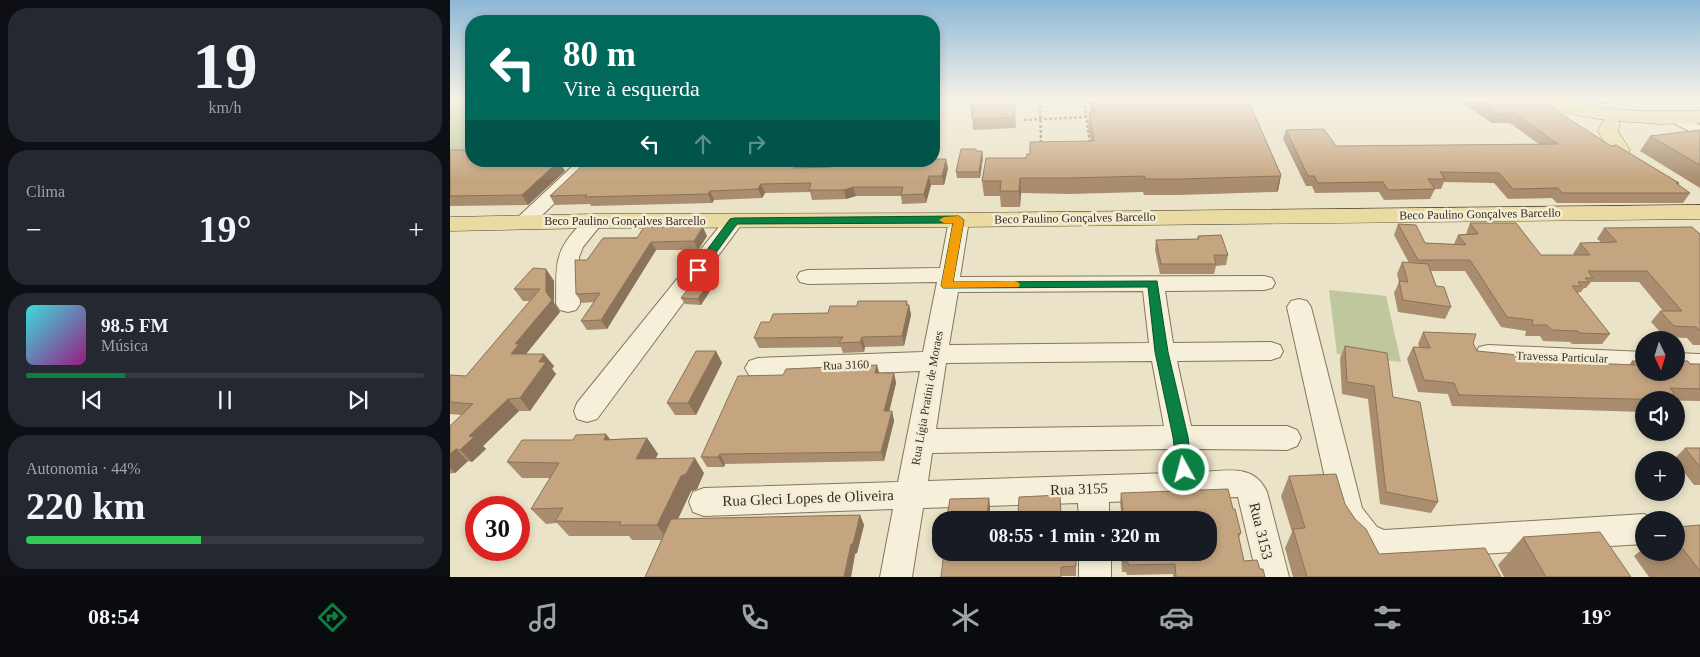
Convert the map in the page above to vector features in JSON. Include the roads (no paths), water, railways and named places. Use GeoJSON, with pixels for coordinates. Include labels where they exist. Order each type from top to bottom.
{"type":"FeatureCollection","features":[{"type":"Feature","properties":{"kind":"main road"},"geometry":{"type":"LineString","coordinates":[[1592,127],[1627,155],[1608,131],[1599,127]]}},
{"type":"Feature","properties":{"kind":"main road","name":"Beco Paulino Gonçalves Barcello"},"geometry":{"type":"LineString","coordinates":[[450,224],[594,221],[959,220],[1700,212]]}},
{"type":"Feature","properties":{"kind":"street"},"geometry":{"type":"LineString","coordinates":[[524,222],[583,167]]}},
{"type":"Feature","properties":{"kind":"street","name":"Rua Lígia Pratini de Moraes"},"geometry":{"type":"LineString","coordinates":[[896,577],[959,220]]}},
{"type":"Feature","properties":{"kind":"street"},"geometry":{"type":"LineString","coordinates":[[568,304],[568,256],[573,245],[594,221]]}},
{"type":"Feature","properties":{"kind":"street"},"geometry":{"type":"LineString","coordinates":[[587,411],[734,221]]}},
{"type":"Feature","properties":{"kind":"street"},"geometry":{"type":"LineString","coordinates":[[808,277],[1154,284],[1264,283]]}},
{"type":"Feature","properties":{"kind":"street"},"geometry":{"type":"LineString","coordinates":[[1154,284],[1162,352],[1180,437],[1187,486]]}},
{"type":"Feature","properties":{"kind":"street"},"geometry":{"type":"LineString","coordinates":[[1298,308],[1348,514],[1366,537],[1382,545],[1635,530]]}},
{"type":"Feature","properties":{"kind":"street","name":"Rua 3160"},"geometry":{"type":"LineString","coordinates":[[758,368],[934,358],[1271,351]]}},
{"type":"Feature","properties":{"kind":"street","name":"Travessa Particular"},"geometry":{"type":"LineString","coordinates":[[1480,354],[1635,361]]}},
{"type":"Feature","properties":{"kind":"street"},"geometry":{"type":"LineString","coordinates":[[1685,362],[1700,363]]}},
{"type":"Feature","properties":{"kind":"street"},"geometry":{"type":"LineString","coordinates":[[920,441],[1180,437],[1287,438]]}},
{"type":"Feature","properties":{"kind":"street","name":"Rua 3155"},"geometry":{"type":"LineString","coordinates":[[911,494],[1242,484],[1247,486]]}},
{"type":"Feature","properties":{"kind":"street","name":"Rua 3153"},"geometry":{"type":"LineString","coordinates":[[1247,486],[1252,492],[1273,577]]}},
{"type":"Feature","properties":{"kind":"street"},"geometry":{"type":"LineString","coordinates":[[1093,488],[1094,511]]}},
{"type":"Feature","properties":{"kind":"street","name":"Rua Gleci Lopes de Oliveira"},"geometry":{"type":"LineString","coordinates":[[704,502],[911,494]]}},
{"type":"Feature","properties":{"kind":"street"},"geometry":{"type":"LineString","coordinates":[[1095,561],[1095,577]]}}]}
